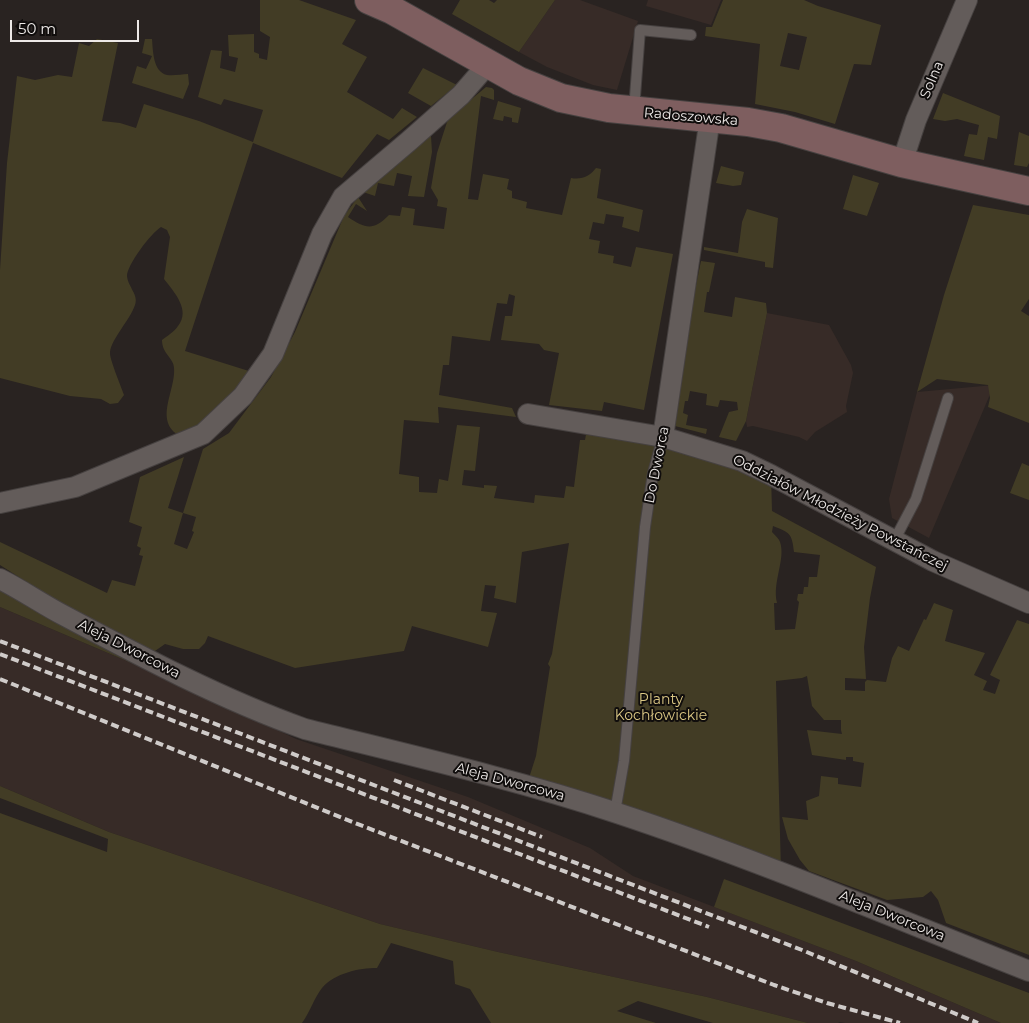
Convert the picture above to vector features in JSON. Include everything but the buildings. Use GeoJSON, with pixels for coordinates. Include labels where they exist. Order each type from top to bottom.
{"type":"FeatureCollection","features":[{"type":"Feature","properties":{"kind":"street","name":"Radoszowska"},"geometry":{"type":"LineString","coordinates":[[370,0],[392,10],[519,81],[561,98],[585,104],[633,111],[748,122],[781,128],[902,163],[1029,191]]}},
{"type":"Feature","properties":{"kind":"street","name":"Solna"},"geometry":{"type":"LineString","coordinates":[[902,163],[916,120],[967,0]]}},
{"type":"Feature","properties":{"kind":"street"},"geometry":{"type":"LineString","coordinates":[[0,503],[75,487],[203,434],[243,396],[273,354],[322,234],[343,196],[454,102],[488,64]]}},
{"type":"Feature","properties":{"kind":"street","name":"Do Dworca"},"geometry":{"type":"LineString","coordinates":[[663,437],[710,118]]}},
{"type":"Feature","properties":{"kind":"street","name":"Oddziałów Młodzieży Powstańczej"},"geometry":{"type":"LineString","coordinates":[[528,414],[663,437],[742,461],[933,561],[1029,604]]}},
{"type":"Feature","properties":{"kind":"street","name":"Aleja Dworcowa"},"geometry":{"type":"LineString","coordinates":[[0,579],[61,614],[166,669],[270,716],[305,729],[531,787],[615,812],[781,872],[1029,970]]}},
{"type":"Feature","properties":{"kind":"lane"},"geometry":{"type":"LineString","coordinates":[[633,111],[640,30],[691,35]]}},
{"type":"Feature","properties":{"kind":"lane"},"geometry":{"type":"LineString","coordinates":[[894,541],[916,498],[948,398]]}},
{"type":"Feature","properties":{"kind":"lane","name":"Do Dworca"},"geometry":{"type":"LineString","coordinates":[[615,812],[624,761],[646,527],[653,473],[663,437]]}},
{"type":"Feature","properties":{"kind":"shaded area"},"geometry":{"type":"Polygon","coordinates":[[[555,0],[580,0],[638,21],[617,90],[593,85],[547,67],[519,52],[555,0]]]}},
{"type":"Feature","properties":{"kind":"shaded area"},"geometry":{"type":"Polygon","coordinates":[[[648,0],[721,0],[711,25],[646,6],[648,0]]]}},
{"type":"Feature","properties":{"kind":"shaded area"},"geometry":{"type":"Polygon","coordinates":[[[767,313],[829,325],[851,365],[853,373],[846,406],[847,412],[815,432],[807,441],[799,437],[753,426],[747,427],[746,421],[767,313]]]}},
{"type":"Feature","properties":{"kind":"shaded area"},"geometry":{"type":"Polygon","coordinates":[[[994,385],[929,538],[892,518],[889,499],[917,392],[994,385]]]}},
{"type":"Feature","properties":{"kind":"shaded area"},"geometry":{"type":"Polygon","coordinates":[[[0,607],[197,691],[296,739],[468,797],[590,848],[633,876],[856,961],[1001,1023],[808,1023],[707,997],[498,952],[380,924],[109,832],[0,786],[0,607]]]}},
{"type":"Feature","properties":{"kind":"green space"},"geometry":{"type":"Polygon","coordinates":[[[260,0],[299,0],[356,20],[342,44],[367,57],[347,92],[393,119],[402,108],[417,117],[389,140],[377,134],[342,178],[253,143],[185,351],[252,372],[212,418],[180,436],[172,430],[167,414],[174,368],[164,349],[162,340],[176,328],[182,320],[183,314],[180,301],[164,279],[170,237],[167,230],[161,227],[140,250],[128,271],[128,280],[136,301],[133,311],[114,341],[110,352],[124,395],[118,403],[110,404],[101,399],[70,396],[0,378],[0,270],[7,163],[17,76],[35,80],[58,75],[72,77],[79,43],[89,46],[97,39],[118,43],[102,121],[120,123],[136,128],[144,104],[199,121],[253,142],[263,110],[224,99],[221,105],[198,97],[211,50],[222,51],[220,68],[235,72],[238,58],[229,56],[228,35],[254,34],[254,52],[259,54],[259,58],[267,60],[270,37],[260,31],[260,0]]]}},
{"type":"Feature","properties":{"kind":"green space"},"geometry":{"type":"Polygon","coordinates":[[[460,0],[489,0],[494,3],[497,0],[555,0],[519,52],[452,14],[460,0]]]}},
{"type":"Feature","properties":{"kind":"green space"},"geometry":{"type":"Polygon","coordinates":[[[723,0],[804,0],[881,25],[871,65],[854,64],[835,124],[795,112],[755,104],[760,44],[705,36],[706,27],[712,27],[723,0]],[[788,33],[780,66],[799,70],[807,37],[788,33]]]}},
{"type":"Feature","properties":{"kind":"green space"},"geometry":{"type":"Polygon","coordinates":[[[145,39],[152,39],[156,65],[162,73],[167,75],[188,74],[189,84],[183,99],[132,83],[137,66],[146,69],[152,56],[142,53],[145,39]]]}},
{"type":"Feature","properties":{"kind":"green space"},"geometry":{"type":"Polygon","coordinates":[[[423,68],[457,85],[431,106],[408,93],[423,68]]]}},
{"type":"Feature","properties":{"kind":"green space","name":"Planty Kochłowickie"},"geometry":{"type":"Polygon","coordinates":[[[486,87],[494,90],[494,100],[481,96],[468,199],[478,200],[483,174],[509,179],[507,189],[512,191],[512,198],[527,202],[526,208],[562,215],[571,178],[582,178],[596,168],[601,169],[597,198],[643,210],[639,232],[622,227],[624,217],[606,214],[604,224],[593,222],[589,239],[600,241],[598,253],[614,256],[613,263],[631,267],[636,247],[673,254],[644,410],[604,402],[602,411],[549,405],[559,353],[544,350],[539,344],[501,340],[505,316],[512,316],[515,296],[509,294],[507,304],[497,303],[490,341],[452,336],[449,365],[443,365],[439,395],[512,408],[516,417],[438,407],[439,423],[404,420],[399,474],[419,477],[419,492],[437,493],[439,479],[448,481],[457,425],[480,427],[475,471],[464,470],[462,485],[484,488],[484,485],[497,486],[494,498],[534,503],[535,495],[564,498],[566,486],[574,487],[580,440],[585,440],[587,429],[771,475],[772,511],[876,567],[864,647],[866,679],[845,678],[845,690],[865,691],[865,682],[867,680],[886,682],[892,658],[898,646],[909,651],[934,603],[953,610],[945,641],[985,653],[974,675],[987,681],[983,690],[995,694],[1000,680],[990,675],[1017,620],[1029,624],[1029,955],[946,923],[938,900],[931,891],[923,897],[887,900],[809,871],[800,860],[788,839],[782,817],[808,820],[806,801],[819,796],[821,776],[838,778],[838,784],[861,787],[864,763],[853,761],[853,757],[846,757],[846,760],[812,755],[807,730],[842,734],[841,720],[824,720],[812,706],[807,676],[776,681],[781,872],[529,778],[536,756],[550,667],[548,664],[552,654],[569,543],[522,552],[516,603],[494,598],[496,586],[485,585],[481,611],[497,613],[488,647],[412,626],[404,651],[295,668],[208,636],[205,643],[199,649],[183,649],[165,644],[155,651],[148,652],[80,616],[0,565],[0,542],[107,593],[112,580],[135,586],[143,556],[139,555],[141,548],[137,546],[142,527],[129,522],[140,477],[184,457],[168,508],[183,513],[203,449],[229,433],[271,377],[295,332],[344,216],[358,197],[367,211],[356,204],[348,217],[365,226],[374,226],[389,215],[400,216],[402,207],[415,209],[413,225],[444,229],[447,208],[437,206],[438,200],[431,188],[437,153],[448,119],[486,87]],[[183,513],[174,544],[187,549],[194,532],[192,531],[196,517],[183,513]],[[773,526],[772,532],[777,537],[781,549],[776,587],[777,603],[774,603],[775,630],[795,629],[799,602],[797,600],[798,594],[803,594],[804,587],[808,587],[809,577],[817,577],[820,555],[794,552],[789,534],[773,526]]]}},
{"type":"Feature","properties":{"kind":"green space"},"geometry":{"type":"Polygon","coordinates":[[[943,93],[1000,116],[997,139],[988,137],[984,160],[964,156],[969,134],[977,135],[979,125],[957,119],[945,121],[933,119],[943,93]]]}},
{"type":"Feature","properties":{"kind":"green space"},"geometry":{"type":"Polygon","coordinates":[[[498,101],[521,108],[518,123],[512,122],[512,118],[504,116],[503,121],[493,119],[498,101]]]}},
{"type":"Feature","properties":{"kind":"green space"},"geometry":{"type":"Polygon","coordinates":[[[1019,132],[1029,136],[1029,163],[1027,167],[1014,165],[1019,132]]]}},
{"type":"Feature","properties":{"kind":"green space"},"geometry":{"type":"Polygon","coordinates":[[[427,134],[431,136],[432,152],[424,197],[408,196],[412,176],[397,173],[394,186],[378,183],[375,196],[363,192],[427,134]]]}},
{"type":"Feature","properties":{"kind":"green space"},"geometry":{"type":"Polygon","coordinates":[[[721,166],[744,172],[741,185],[733,186],[716,183],[721,166]]]}},
{"type":"Feature","properties":{"kind":"green space"},"geometry":{"type":"Polygon","coordinates":[[[853,175],[879,183],[867,216],[843,209],[853,175]]]}},
{"type":"Feature","properties":{"kind":"green space"},"geometry":{"type":"Polygon","coordinates":[[[973,205],[1029,215],[1029,299],[1021,311],[1029,316],[1029,423],[988,407],[990,398],[988,385],[937,379],[917,392],[944,295],[973,205]]]}},
{"type":"Feature","properties":{"kind":"green space"},"geometry":{"type":"Polygon","coordinates":[[[747,209],[778,218],[773,268],[765,267],[765,262],[704,250],[704,247],[738,253],[742,222],[747,209]]]}},
{"type":"Feature","properties":{"kind":"green space"},"geometry":{"type":"Polygon","coordinates":[[[701,261],[715,263],[704,312],[732,317],[735,297],[766,303],[767,313],[746,421],[736,441],[719,437],[729,412],[738,410],[737,402],[720,400],[718,407],[706,405],[707,394],[690,391],[688,401],[685,401],[683,413],[688,415],[686,425],[707,429],[706,434],[675,426],[691,310],[701,261]]]}},
{"type":"Feature","properties":{"kind":"green space"},"geometry":{"type":"Polygon","coordinates":[[[1022,463],[1029,466],[1029,500],[1010,493],[1022,463]]]}},
{"type":"Feature","properties":{"kind":"green space"},"geometry":{"type":"Polygon","coordinates":[[[0,589],[197,691],[0,607],[0,589]]]}},
{"type":"Feature","properties":{"kind":"green space"},"geometry":{"type":"Polygon","coordinates":[[[0,786],[109,832],[380,924],[498,952],[707,997],[808,1023],[713,1023],[638,1001],[617,1011],[656,1023],[491,1023],[470,989],[455,984],[453,961],[391,943],[377,968],[348,972],[327,983],[319,992],[302,1023],[0,1023],[0,813],[107,852],[108,839],[0,798],[0,786]]]}},
{"type":"Feature","properties":{"kind":"green space"},"geometry":{"type":"Polygon","coordinates":[[[724,879],[1029,993],[1029,1023],[1001,1023],[856,961],[714,907],[724,879]]]}},
{"type":"Feature","properties":{"kind":"railway"},"geometry":{"type":"LineString","coordinates":[[0,641],[802,950],[978,1023]]}},
{"type":"Feature","properties":{"kind":"railway"},"geometry":{"type":"LineString","coordinates":[[0,654],[709,927]]}},
{"type":"Feature","properties":{"kind":"railway"},"geometry":{"type":"LineString","coordinates":[[0,679],[355,823],[774,985],[827,1003],[900,1023]]}},
{"type":"Feature","properties":{"kind":"railway"},"geometry":{"type":"LineString","coordinates":[[394,780],[542,837]]}}]}
